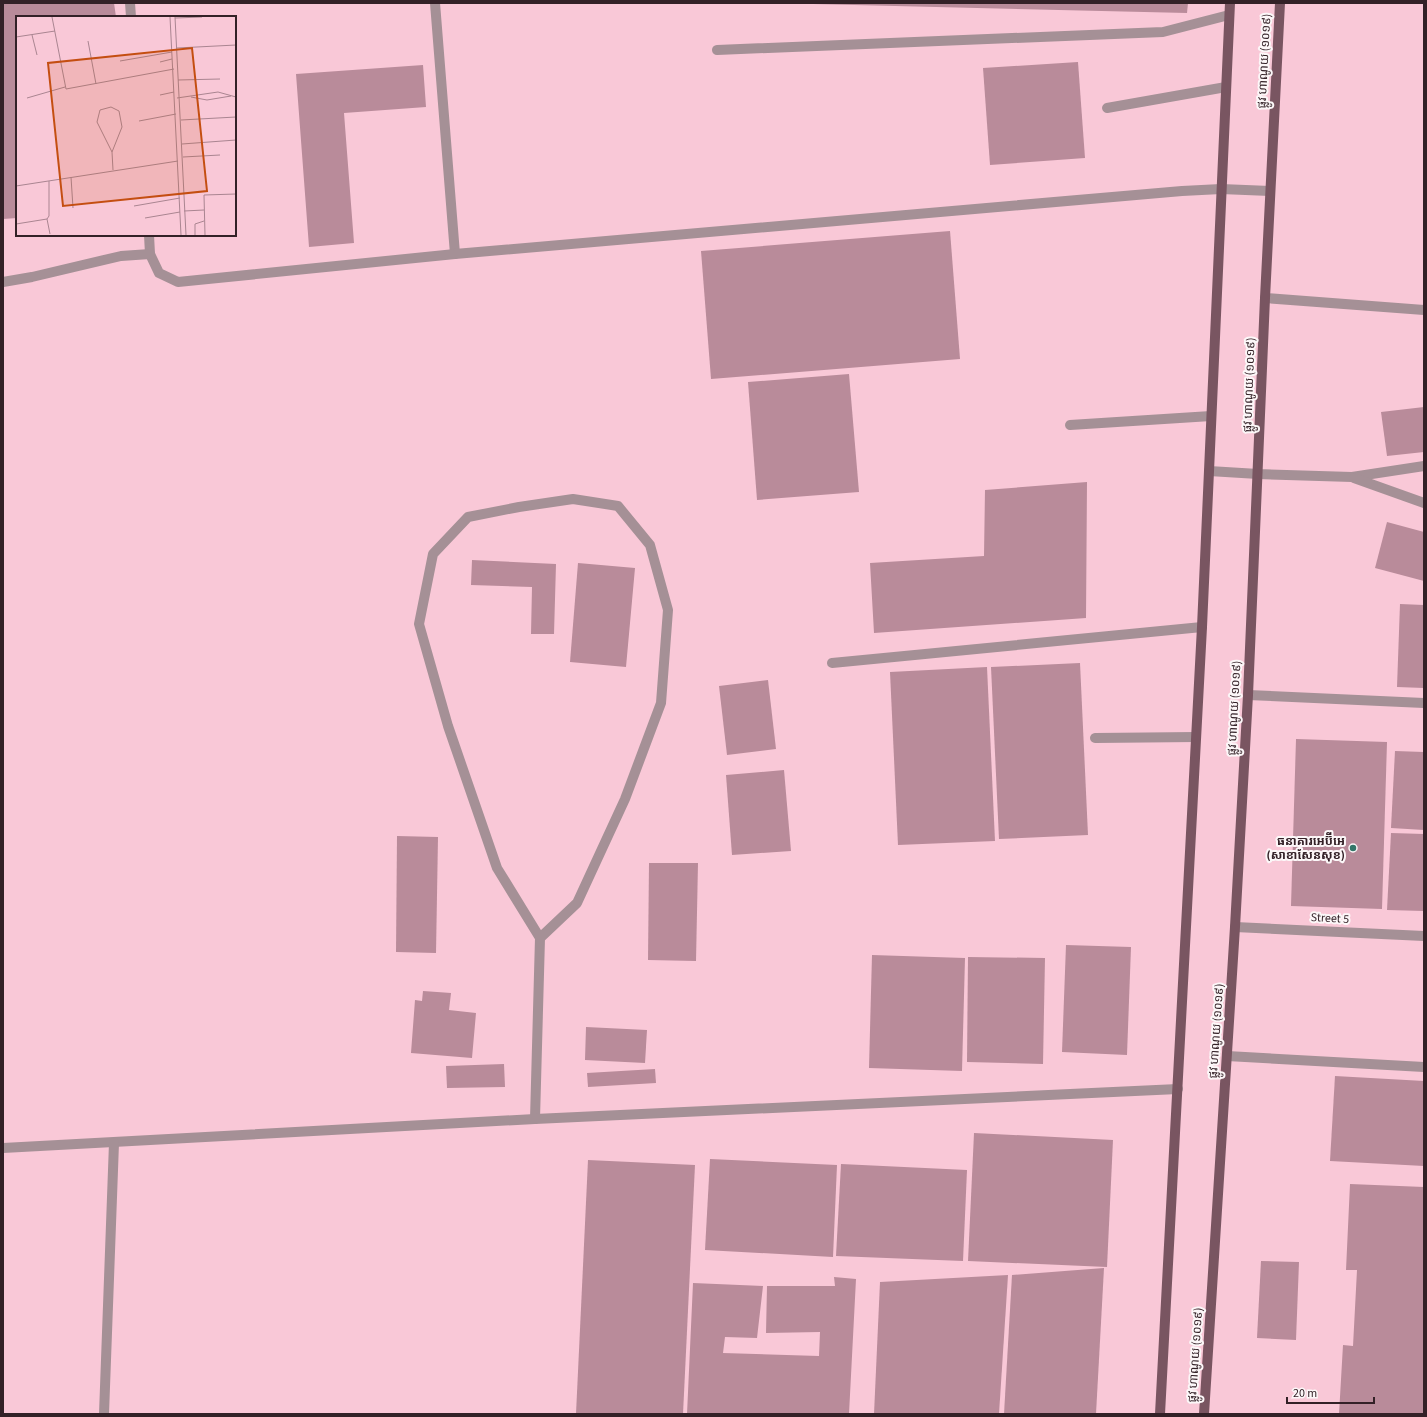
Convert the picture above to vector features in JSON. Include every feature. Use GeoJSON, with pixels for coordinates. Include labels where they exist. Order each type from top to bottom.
{"type":"FeatureCollection","features":[{"type":"Feature","properties":{"kind":"main road"},"geometry":{"type":"LineString","coordinates":[[1160,1414],[1202,627],[1230,3]]}},
{"type":"Feature","properties":{"kind":"main road","name":"ផ្លូវ ហាណូយ (១០១៩)"},"geometry":{"type":"LineString","coordinates":[[1204,1414],[1248,695],[1265,298],[1280,3]]}},
{"type":"Feature","properties":{"kind":"street"},"geometry":{"type":"LineString","coordinates":[[130,3],[131,16]]}},
{"type":"Feature","properties":{"kind":"street"},"geometry":{"type":"LineString","coordinates":[[435,3],[455,254]]}},
{"type":"Feature","properties":{"kind":"street"},"geometry":{"type":"LineString","coordinates":[[717,50],[1162,32],[1229,15]]}},
{"type":"Feature","properties":{"kind":"street"},"geometry":{"type":"LineString","coordinates":[[1106,108],[1226,87]]}},
{"type":"Feature","properties":{"kind":"street"},"geometry":{"type":"LineString","coordinates":[[149,236],[150,254],[159,274],[178,282],[455,254],[1166,192],[1221,189],[1270,191]]}},
{"type":"Feature","properties":{"kind":"street"},"geometry":{"type":"LineString","coordinates":[[3,282],[32,277],[121,256],[150,254]]}},
{"type":"Feature","properties":{"kind":"street"},"geometry":{"type":"LineString","coordinates":[[1265,298],[1424,310]]}},
{"type":"Feature","properties":{"kind":"street"},"geometry":{"type":"LineString","coordinates":[[1070,425],[1212,416]]}},
{"type":"Feature","properties":{"kind":"street"},"geometry":{"type":"LineString","coordinates":[[1209,471],[1352,477],[1424,466]]}},
{"type":"Feature","properties":{"kind":"street"},"geometry":{"type":"LineString","coordinates":[[1352,477],[1424,503]]}},
{"type":"Feature","properties":{"kind":"street"},"geometry":{"type":"LineString","coordinates":[[535,1119],[540,938],[497,868],[448,726],[420,624],[433,554],[468,517],[519,507],[573,499],[618,506],[650,545],[668,610],[661,703],[626,799],[578,903],[540,938]]}},
{"type":"Feature","properties":{"kind":"street"},"geometry":{"type":"LineString","coordinates":[[832,663],[1202,627]]}},
{"type":"Feature","properties":{"kind":"street"},"geometry":{"type":"LineString","coordinates":[[1248,695],[1424,703]]}},
{"type":"Feature","properties":{"kind":"street"},"geometry":{"type":"LineString","coordinates":[[1095,738],[1196,737]]}},
{"type":"Feature","properties":{"kind":"street","name":"Street 5"},"geometry":{"type":"LineString","coordinates":[[1235,927],[1424,936]]}},
{"type":"Feature","properties":{"kind":"street"},"geometry":{"type":"LineString","coordinates":[[1227,1056],[1424,1067]]}},
{"type":"Feature","properties":{"kind":"street"},"geometry":{"type":"LineString","coordinates":[[3,1148],[535,1119],[1178,1089]]}},
{"type":"Feature","properties":{"kind":"street"},"geometry":{"type":"LineString","coordinates":[[104,1414],[114,1143]]}},
{"type":"Feature","properties":{"kind":"building"},"geometry":{"type":"Polygon","coordinates":[[[3,3],[114,3],[116,16],[16,16],[16,218],[3,219],[3,3]]]}},
{"type":"Feature","properties":{"kind":"building"},"geometry":{"type":"Polygon","coordinates":[[[813,3],[1188,3],[1187,13],[813,3]]]}},
{"type":"Feature","properties":{"kind":"building"},"geometry":{"type":"Polygon","coordinates":[[[1078,62],[1085,158],[990,165],[983,68],[1078,62]]]}},
{"type":"Feature","properties":{"kind":"building"},"geometry":{"type":"Polygon","coordinates":[[[423,65],[426,107],[344,113],[354,243],[309,247],[296,74],[423,65]]]}},
{"type":"Feature","properties":{"kind":"building"},"geometry":{"type":"Polygon","coordinates":[[[950,231],[960,359],[711,379],[701,251],[950,231]]]}},
{"type":"Feature","properties":{"kind":"building"},"geometry":{"type":"Polygon","coordinates":[[[849,374],[859,492],[757,500],[748,382],[849,374]]]}},
{"type":"Feature","properties":{"kind":"building"},"geometry":{"type":"Polygon","coordinates":[[[1424,407],[1424,452],[1387,456],[1381,412],[1424,407]]]}},
{"type":"Feature","properties":{"kind":"building"},"geometry":{"type":"Polygon","coordinates":[[[1087,482],[1086,618],[874,633],[870,563],[984,556],[985,490],[1087,482]]]}},
{"type":"Feature","properties":{"kind":"building"},"geometry":{"type":"Polygon","coordinates":[[[1387,522],[1424,532],[1424,581],[1375,568],[1387,522]]]}},
{"type":"Feature","properties":{"kind":"building"},"geometry":{"type":"Polygon","coordinates":[[[472,560],[556,564],[554,634],[531,634],[532,587],[471,585],[472,560]]]}},
{"type":"Feature","properties":{"kind":"building"},"geometry":{"type":"Polygon","coordinates":[[[578,563],[635,568],[626,667],[570,662],[578,563]]]}},
{"type":"Feature","properties":{"kind":"building"},"geometry":{"type":"Polygon","coordinates":[[[1400,604],[1424,605],[1424,688],[1397,687],[1400,604]]]}},
{"type":"Feature","properties":{"kind":"building"},"geometry":{"type":"Polygon","coordinates":[[[1080,663],[1088,835],[999,839],[991,667],[1080,663]]]}},
{"type":"Feature","properties":{"kind":"building"},"geometry":{"type":"Polygon","coordinates":[[[987,667],[995,841],[898,845],[890,672],[987,667]]]}},
{"type":"Feature","properties":{"kind":"building"},"geometry":{"type":"Polygon","coordinates":[[[768,680],[776,749],[727,755],[719,686],[768,680]]]}},
{"type":"Feature","properties":{"kind":"building"},"geometry":{"type":"Polygon","coordinates":[[[1296,739],[1387,742],[1382,909],[1291,906],[1296,739]]]}},
{"type":"Feature","properties":{"kind":"building"},"geometry":{"type":"Polygon","coordinates":[[[1395,751],[1424,752],[1424,830],[1391,828],[1395,751]]]}},
{"type":"Feature","properties":{"kind":"building"},"geometry":{"type":"Polygon","coordinates":[[[784,770],[791,851],[732,855],[726,775],[784,770]]]}},
{"type":"Feature","properties":{"kind":"building"},"geometry":{"type":"Polygon","coordinates":[[[1391,833],[1424,834],[1424,911],[1387,910],[1391,833]]]}},
{"type":"Feature","properties":{"kind":"building"},"geometry":{"type":"Polygon","coordinates":[[[397,836],[438,837],[436,953],[396,952],[397,836]]]}},
{"type":"Feature","properties":{"kind":"building"},"geometry":{"type":"Polygon","coordinates":[[[649,863],[698,863],[696,961],[648,960],[649,863]]]}},
{"type":"Feature","properties":{"kind":"building"},"geometry":{"type":"Polygon","coordinates":[[[1066,945],[1131,947],[1127,1055],[1062,1052],[1066,945]]]}},
{"type":"Feature","properties":{"kind":"building"},"geometry":{"type":"Polygon","coordinates":[[[872,955],[965,958],[962,1071],[869,1068],[872,955]]]}},
{"type":"Feature","properties":{"kind":"building"},"geometry":{"type":"Polygon","coordinates":[[[968,957],[1045,958],[1043,1064],[967,1062],[968,957]]]}},
{"type":"Feature","properties":{"kind":"building"},"geometry":{"type":"Polygon","coordinates":[[[423,991],[451,993],[449,1010],[476,1013],[472,1058],[411,1053],[415,1000],[422,1001],[423,991]]]}},
{"type":"Feature","properties":{"kind":"building"},"geometry":{"type":"Polygon","coordinates":[[[586,1027],[647,1030],[645,1063],[585,1060],[586,1027]]]}},
{"type":"Feature","properties":{"kind":"building"},"geometry":{"type":"Polygon","coordinates":[[[504,1064],[505,1087],[447,1088],[446,1066],[504,1064]]]}},
{"type":"Feature","properties":{"kind":"building"},"geometry":{"type":"Polygon","coordinates":[[[655,1069],[656,1083],[588,1087],[587,1073],[655,1069]]]}},
{"type":"Feature","properties":{"kind":"building"},"geometry":{"type":"Polygon","coordinates":[[[1335,1076],[1424,1081],[1424,1166],[1330,1161],[1335,1076]]]}},
{"type":"Feature","properties":{"kind":"building"},"geometry":{"type":"Polygon","coordinates":[[[974,1133],[1113,1140],[1107,1267],[968,1261],[974,1133]]]}},
{"type":"Feature","properties":{"kind":"building"},"geometry":{"type":"Polygon","coordinates":[[[710,1159],[837,1165],[833,1257],[705,1250],[710,1159]]]}},
{"type":"Feature","properties":{"kind":"building"},"geometry":{"type":"Polygon","coordinates":[[[588,1160],[695,1165],[683,1414],[576,1414],[588,1160]]]}},
{"type":"Feature","properties":{"kind":"building"},"geometry":{"type":"Polygon","coordinates":[[[841,1164],[967,1170],[963,1261],[836,1256],[841,1164]]]}},
{"type":"Feature","properties":{"kind":"building"},"geometry":{"type":"Polygon","coordinates":[[[1350,1184],[1424,1187],[1424,1414],[1339,1414],[1343,1345],[1353,1346],[1357,1270],[1346,1270],[1350,1184]]]}},
{"type":"Feature","properties":{"kind":"building"},"geometry":{"type":"Polygon","coordinates":[[[1261,1261],[1299,1262],[1296,1340],[1257,1338],[1261,1261]]]}},
{"type":"Feature","properties":{"kind":"building"},"geometry":{"type":"Polygon","coordinates":[[[1104,1268],[1096,1414],[1004,1414],[1012,1275],[1104,1268]]]}},
{"type":"Feature","properties":{"kind":"building"},"geometry":{"type":"Polygon","coordinates":[[[1008,1275],[999,1414],[874,1414],[880,1282],[1008,1275]]]}},
{"type":"Feature","properties":{"kind":"building"},"geometry":{"type":"Polygon","coordinates":[[[834,1277],[856,1279],[849,1414],[687,1414],[693,1283],[763,1286],[757,1338],[725,1337],[723,1353],[819,1356],[820,1332],[766,1333],[767,1286],[835,1286],[834,1277]]]}},
{"type":"Feature","properties":{"kind":"place","name":"ធនាគារអេប៊ីអេ (សាខាសែនសុខ)"},"geometry":{"type":"Point","coordinates":[1353,848]}}]}
